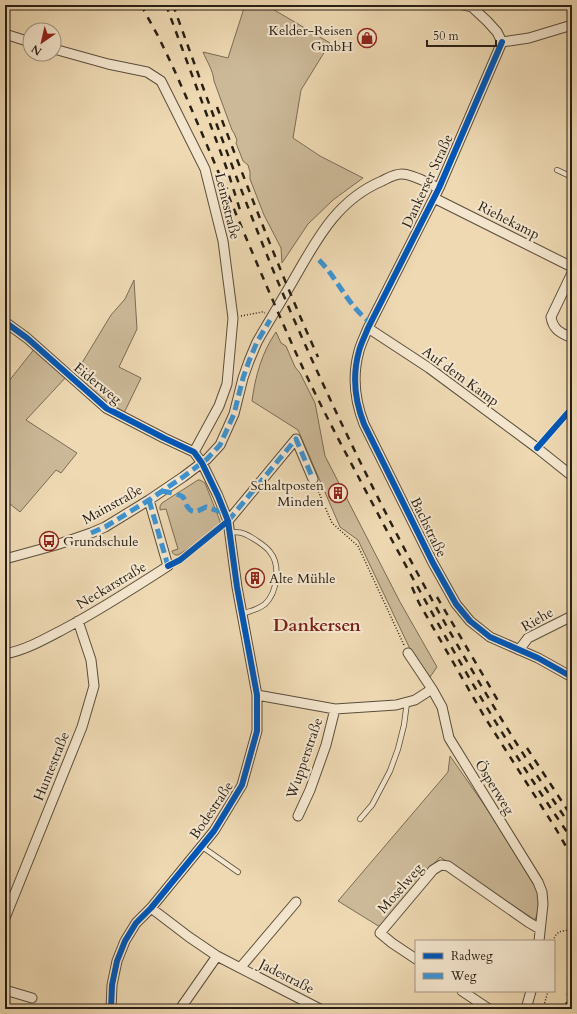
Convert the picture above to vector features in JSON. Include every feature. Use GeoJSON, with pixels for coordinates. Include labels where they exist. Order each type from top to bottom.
{"type":"FeatureCollection","features":[{"type":"Feature","properties":{"kind":"street"},"geometry":{"type":"LineString","coordinates":[[463,5],[472,7],[487,21],[497,32],[502,42],[529,38],[572,25]]}},
{"type":"Feature","properties":{"kind":"street"},"geometry":{"type":"LineString","coordinates":[[5,34],[22,39]]}},
{"type":"Feature","properties":{"kind":"street","name":"Dankerser Straße"},"geometry":{"type":"LineString","coordinates":[[368,328],[439,188],[502,42]]}},
{"type":"Feature","properties":{"kind":"street","name":"Leinestraße"},"geometry":{"type":"LineString","coordinates":[[62,51],[108,64],[147,72],[161,81],[204,170],[222,241],[234,318],[227,384],[219,406],[194,452]]}},
{"type":"Feature","properties":{"kind":"street","name":"Mainstraße"},"geometry":{"type":"LineString","coordinates":[[5,560],[56,545],[105,527],[149,500],[202,463],[220,445],[232,420],[248,361],[257,342],[322,232],[338,212],[350,200],[374,184],[394,176],[403,174],[439,188]]}},
{"type":"Feature","properties":{"kind":"street","name":"Riehekamp"},"geometry":{"type":"LineString","coordinates":[[434,198],[572,267]]}},
{"type":"Feature","properties":{"kind":"street"},"geometry":{"type":"LineString","coordinates":[[572,273],[551,317],[552,324],[556,329],[572,338]]}},
{"type":"Feature","properties":{"kind":"street","name":"Eiderweg"},"geometry":{"type":"LineString","coordinates":[[5,322],[27,338],[106,408],[194,452],[202,463]]}},
{"type":"Feature","properties":{"kind":"street","name":"Auf dem Kamp"},"geometry":{"type":"LineString","coordinates":[[368,328],[429,368],[537,448],[572,476]]}},
{"type":"Feature","properties":{"kind":"street","name":"Bachstraße"},"geometry":{"type":"LineString","coordinates":[[368,328],[359,350],[355,369],[356,395],[359,411],[364,424],[433,562],[456,604],[470,620],[490,637],[538,658],[572,677]]}},
{"type":"Feature","properties":{"kind":"street"},"geometry":{"type":"LineString","coordinates":[[228,521],[296,439],[313,479]]}},
{"type":"Feature","properties":{"kind":"street","name":"Bodestraße"},"geometry":{"type":"LineString","coordinates":[[111,1009],[112,985],[117,961],[125,941],[136,923],[151,908],[214,830],[242,785],[257,731],[257,695],[237,588],[228,521],[202,463]]}},
{"type":"Feature","properties":{"kind":"street","name":"Neckarstraße"},"geometry":{"type":"LineString","coordinates":[[5,654],[39,642],[78,621],[137,587],[168,566],[149,500]]}},
{"type":"Feature","properties":{"kind":"street","name":"Riehe"},"geometry":{"type":"LineString","coordinates":[[519,650],[528,638],[572,616]]}},
{"type":"Feature","properties":{"kind":"street","name":"Huntestraße"},"geometry":{"type":"LineString","coordinates":[[5,918],[82,727],[94,686],[91,660],[78,621]]}},
{"type":"Feature","properties":{"kind":"street","name":"Ösperweg"},"geometry":{"type":"LineString","coordinates":[[408,653],[442,706],[449,738],[538,882],[542,892],[543,904],[539,940]]}},
{"type":"Feature","properties":{"kind":"street","name":"Wupperstraße"},"geometry":{"type":"LineString","coordinates":[[257,695],[335,709],[396,705],[415,700],[432,689]]}},
{"type":"Feature","properties":{"kind":"street","name":"Wupperstraße"},"geometry":{"type":"LineString","coordinates":[[298,816],[310,790],[326,745],[335,709]]}},
{"type":"Feature","properties":{"kind":"street","name":"Moselweg"},"geometry":{"type":"LineString","coordinates":[[415,958],[392,943],[380,932],[433,870],[440,865],[448,866],[540,929]]}},
{"type":"Feature","properties":{"kind":"street","name":"Jadestraße"},"geometry":{"type":"LineString","coordinates":[[240,968],[296,902]]}},
{"type":"Feature","properties":{"kind":"street","name":"Jadestraße"},"geometry":{"type":"LineString","coordinates":[[151,908],[217,956],[320,1009]]}},
{"type":"Feature","properties":{"kind":"street"},"geometry":{"type":"LineString","coordinates":[[180,1009],[217,956]]}},
{"type":"Feature","properties":{"kind":"street"},"geometry":{"type":"LineString","coordinates":[[5,990],[32,998]]}},
{"type":"Feature","properties":{"kind":"street"},"geometry":{"type":"LineString","coordinates":[[464,992],[489,1009]]}},
{"type":"Feature","properties":{"kind":"street"},"geometry":{"type":"LineString","coordinates":[[526,1009],[531,992]]}},
{"type":"Feature","properties":{"kind":"lane"},"geometry":{"type":"LineString","coordinates":[[557,170],[572,177]]}},
{"type":"Feature","properties":{"kind":"lane"},"geometry":{"type":"LineString","coordinates":[[230,532],[243,533],[258,542],[270,552],[275,560],[277,574],[275,587],[270,596],[265,604],[259,608],[242,614]]}},
{"type":"Feature","properties":{"kind":"lane"},"geometry":{"type":"LineString","coordinates":[[360,819],[372,805],[390,771],[398,749],[404,725],[407,702]]}},
{"type":"Feature","properties":{"kind":"lane"},"geometry":{"type":"LineString","coordinates":[[201,846],[238,872]]}},
{"type":"Feature","properties":{"kind":"path"},"geometry":{"type":"LineString","coordinates":[[234,318],[262,312],[266,313]]}},
{"type":"Feature","properties":{"kind":"path"},"geometry":{"type":"LineString","coordinates":[[313,479],[332,523],[358,546],[408,653]]}},
{"type":"Feature","properties":{"kind":"path"},"geometry":{"type":"LineString","coordinates":[[553,940],[559,931],[572,930]]}},
{"type":"Feature","properties":{"kind":"path"},"geometry":{"type":"LineString","coordinates":[[543,1009],[548,992]]}},
{"type":"Feature","properties":{"kind":"shaded area"},"geometry":{"type":"Polygon","coordinates":[[[245,5],[266,5],[330,43],[301,90],[293,138],[320,156],[363,178],[333,200],[308,224],[282,263],[281,248],[264,215],[250,179],[248,165],[243,161],[236,143],[237,140],[203,52],[228,58],[245,5]]]}},
{"type":"Feature","properties":{"kind":"shaded area"},"geometry":{"type":"Polygon","coordinates":[[[134,280],[137,329],[119,367],[141,378],[124,413],[104,401],[74,376],[111,315],[125,299],[134,280]]]}},
{"type":"Feature","properties":{"kind":"shaded area"},"geometry":{"type":"Polygon","coordinates":[[[276,332],[281,343],[286,346],[295,367],[300,373],[315,403],[325,456],[400,602],[437,667],[430,677],[411,651],[358,540],[340,527],[298,430],[252,401],[255,383],[263,356],[276,332]]]}},
{"type":"Feature","properties":{"kind":"shaded area"},"geometry":{"type":"Polygon","coordinates":[[[35,348],[67,376],[26,420],[77,453],[61,473],[56,470],[20,512],[5,500],[5,386],[35,348]]]}},
{"type":"Feature","properties":{"kind":"shaded area"},"geometry":{"type":"Polygon","coordinates":[[[198,480],[205,483],[220,521],[220,525],[200,542],[178,555],[175,555],[172,551],[178,549],[166,509],[160,510],[160,506],[162,503],[198,480]]]}},
{"type":"Feature","properties":{"kind":"shaded area"},"geometry":{"type":"Polygon","coordinates":[[[450,756],[485,806],[538,890],[539,905],[535,920],[440,857],[380,927],[338,901],[448,772],[450,756]]]}},
{"type":"Feature","properties":{"kind":"railway"},"geometry":{"type":"LineString","coordinates":[[141,5],[172,65],[288,335],[336,434],[408,570],[452,649],[498,726],[572,839]]}},
{"type":"Feature","properties":{"kind":"railway"},"geometry":{"type":"LineString","coordinates":[[166,5],[228,172],[240,210]]}},
{"type":"Feature","properties":{"kind":"railway"},"geometry":{"type":"LineString","coordinates":[[173,5],[260,238],[292,315],[353,448],[420,578],[456,642],[493,705],[572,828]]}},
{"type":"Feature","properties":{"kind":"railway"},"geometry":{"type":"LineString","coordinates":[[217,107],[278,264],[318,357]]}},
{"type":"Feature","properties":{"kind":"railway"},"geometry":{"type":"LineString","coordinates":[[412,587],[419,603],[484,716],[556,829],[572,857]]}},
{"type":"Feature","properties":{"kind":"railway"},"geometry":{"type":"LineString","coordinates":[[437,597],[500,704]]}},
{"type":"Feature","properties":{"kind":"railway"},"geometry":{"type":"LineString","coordinates":[[527,748],[572,817]]}},
{"type":"Feature","properties":{"kind":"railway"},"geometry":{"type":"LineString","coordinates":[[566,1009],[572,973]]}},
{"type":"Feature","properties":{"kind":"marked path"},"geometry":{"type":"LineString","coordinates":[[319,260],[326,267],[355,308],[370,322]]}},
{"type":"Feature","properties":{"kind":"marked path"},"geometry":{"type":"LineString","coordinates":[[91,533],[105,527],[183,477],[207,459],[220,445],[234,414],[249,361],[257,342],[270,320]]}},
{"type":"Feature","properties":{"kind":"marked path"},"geometry":{"type":"LineString","coordinates":[[228,521],[296,439],[313,479]]}},
{"type":"Feature","properties":{"kind":"marked path"},"geometry":{"type":"LineString","coordinates":[[162,491],[183,497],[189,509],[194,512],[206,507],[225,513]]}},
{"type":"Feature","properties":{"kind":"marked path"},"geometry":{"type":"LineString","coordinates":[[149,500],[168,566]]}},
{"type":"Feature","properties":{"kind":"cycle path"},"geometry":{"type":"LineString","coordinates":[[502,42],[439,188],[368,328],[360,348],[355,379],[358,406],[364,424],[433,563],[456,604],[470,621],[490,637],[538,658],[572,677]]}},
{"type":"Feature","properties":{"kind":"cycle path"},"geometry":{"type":"LineString","coordinates":[[5,322],[27,338],[106,408],[194,452],[202,463],[228,521],[237,587],[257,695],[257,731],[242,785],[214,831],[151,908],[136,923],[125,941],[117,961],[112,985],[111,1009]]}},
{"type":"Feature","properties":{"kind":"cycle path"},"geometry":{"type":"LineString","coordinates":[[537,448],[572,408]]}},
{"type":"Feature","properties":{"kind":"cycle path"},"geometry":{"type":"LineString","coordinates":[[168,566],[180,560],[228,521]]}},
{"type":"Feature","properties":{"kind":"place","name":"Kelder-Reisen GmbH"},"geometry":{"type":"Point","coordinates":[367,38]}},
{"type":"Feature","properties":{"kind":"place","name":"Schaltposten Minden"},"geometry":{"type":"Point","coordinates":[338,493]}},
{"type":"Feature","properties":{"kind":"place","name":"Grundschule"},"geometry":{"type":"Point","coordinates":[49,541]}},
{"type":"Feature","properties":{"kind":"place","name":"Alte Mühle"},"geometry":{"type":"Point","coordinates":[255,578]}},
{"type":"Feature","properties":{"kind":"district","name":"Dankersen"},"geometry":{"type":"Point","coordinates":[317,625]}}]}
